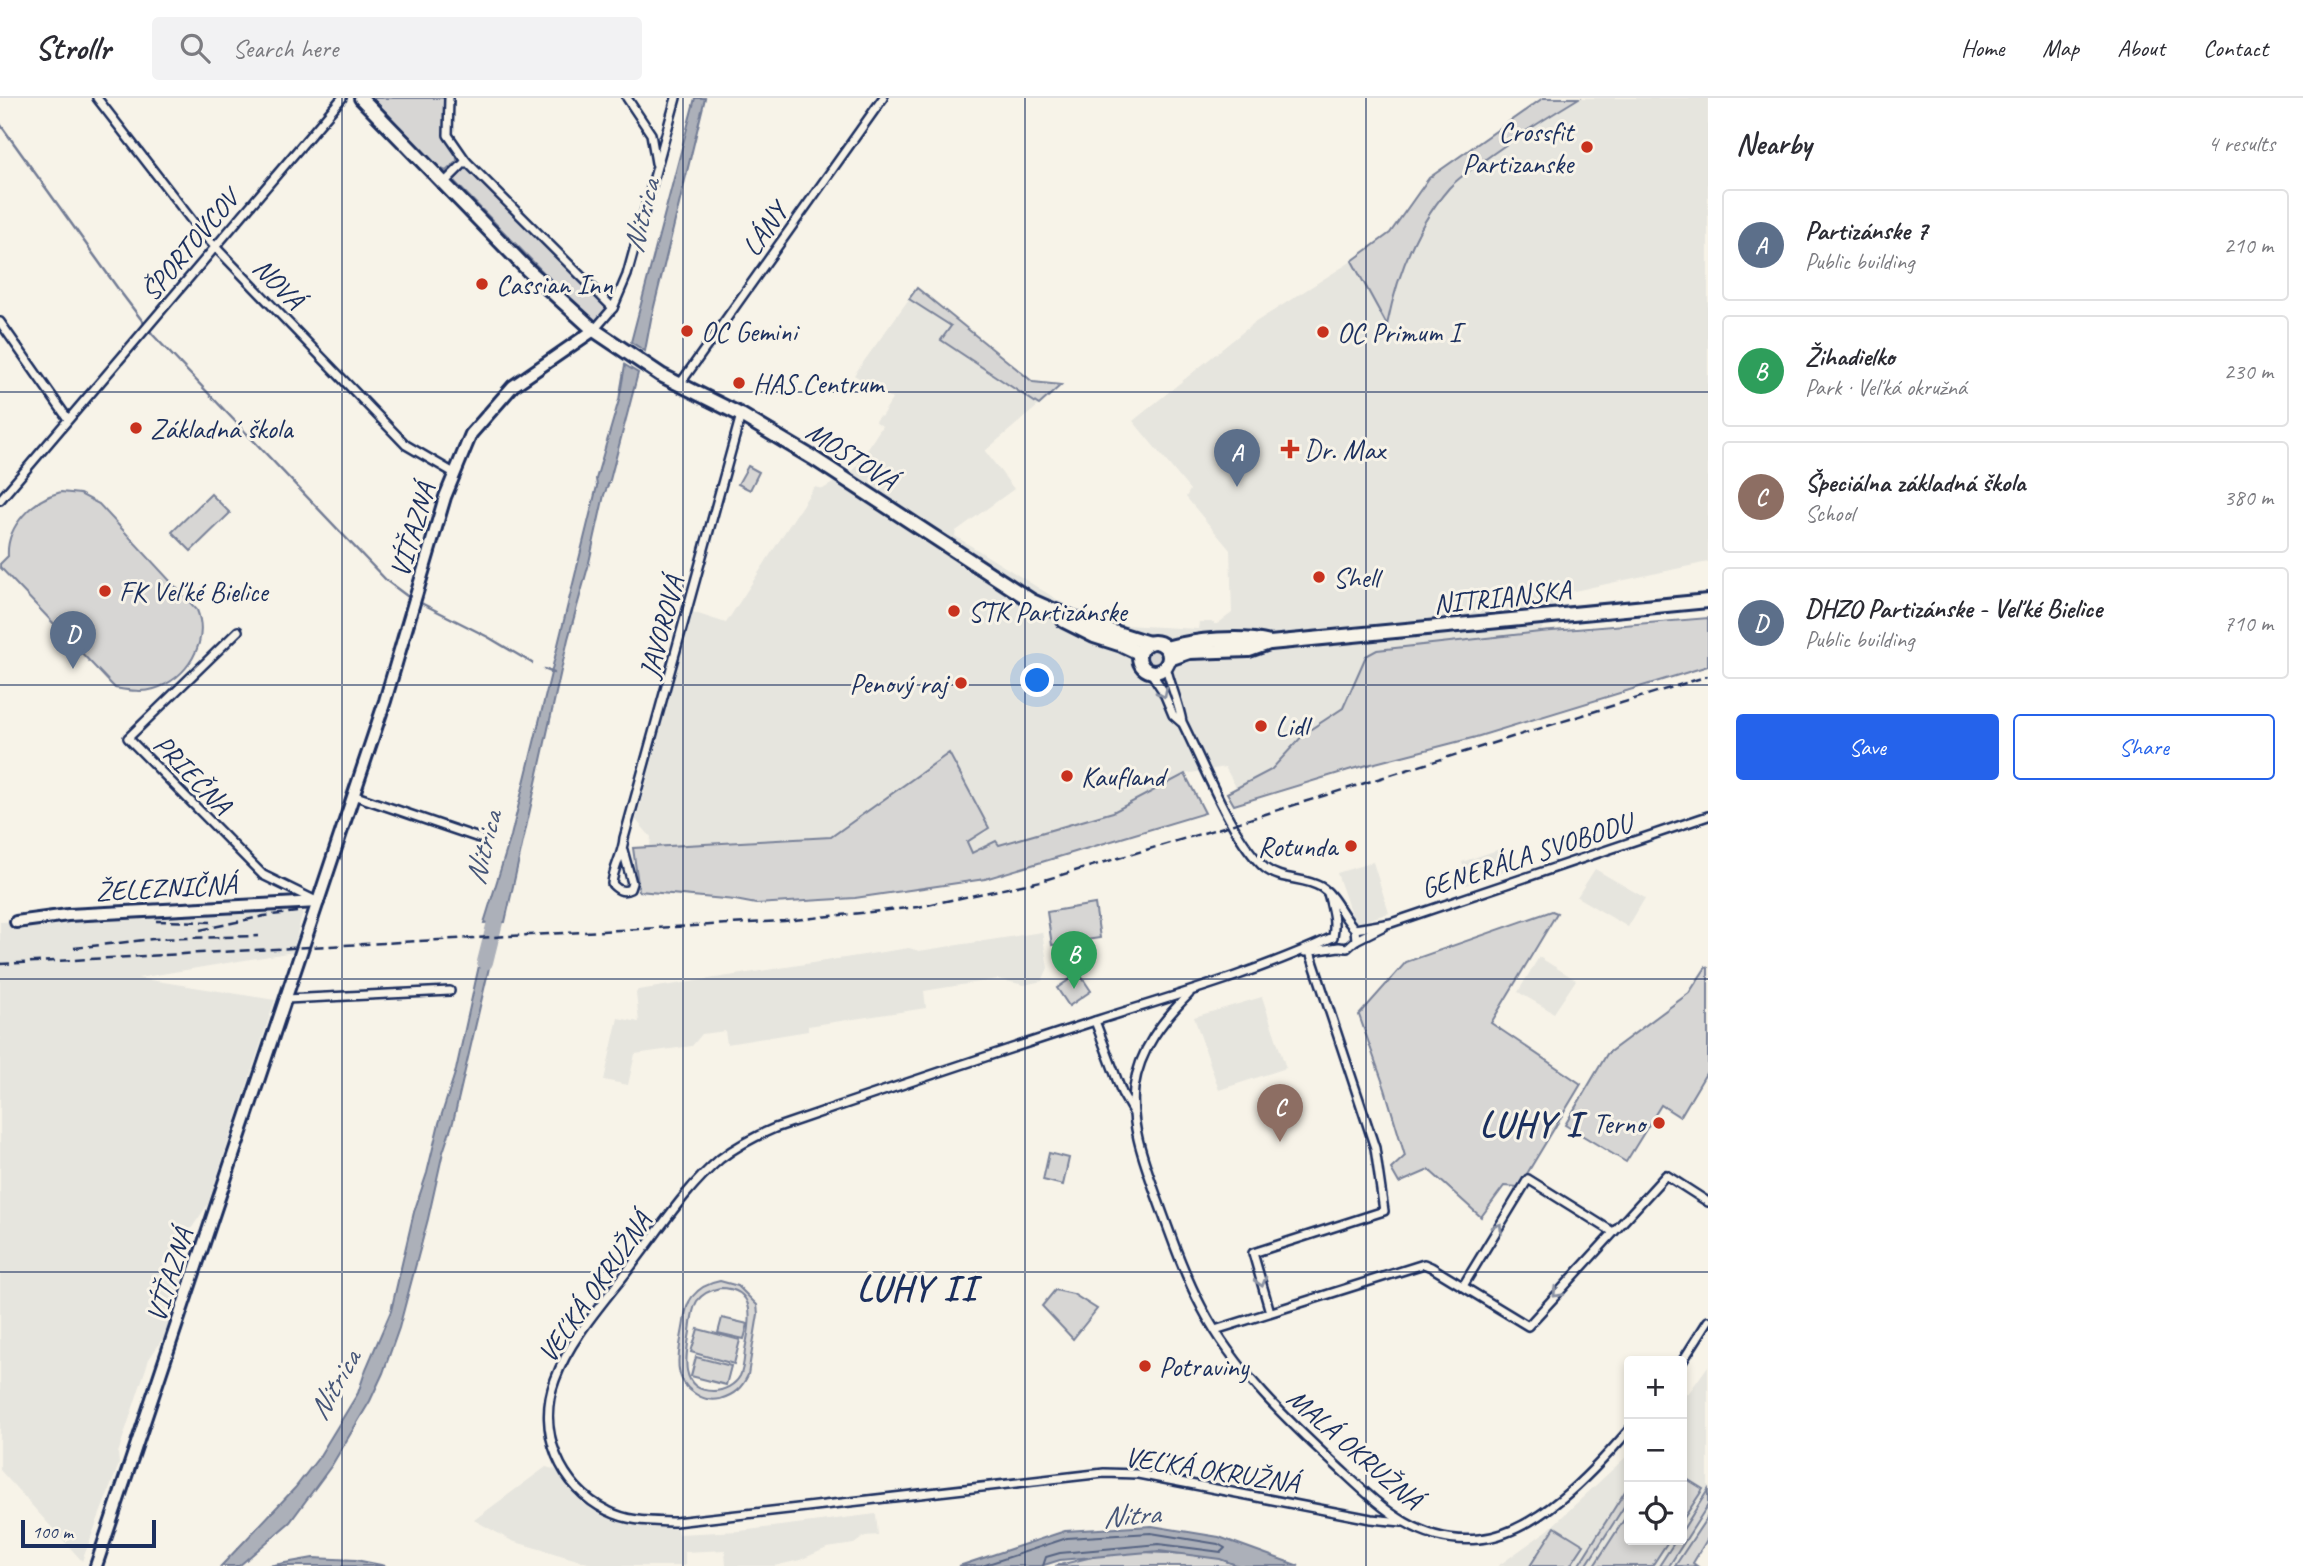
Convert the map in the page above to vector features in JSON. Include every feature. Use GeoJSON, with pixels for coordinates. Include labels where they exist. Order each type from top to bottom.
{"type":"FeatureCollection","features":[{"type":"Feature","properties":{"kind":"main road"},"geometry":{"type":"LineString","coordinates":[[360,98],[536,278],[594,330]]}},
{"type":"Feature","properties":{"kind":"main road","name":"MOSTOVÁ"},"geometry":{"type":"LineString","coordinates":[[594,330],[654,370],[741,415],[813,458],[1032,601],[1057,613],[1149,643]]}},
{"type":"Feature","properties":{"kind":"main road","name":"VÍŤAZNÁ"},"geometry":{"type":"LineString","coordinates":[[96,1566],[385,701],[454,473],[471,434],[513,386],[594,330]]}},
{"type":"Feature","properties":{"kind":"main road","name":"NITRIANSKA"},"geometry":{"type":"LineString","coordinates":[[1167,658],[1190,641],[1249,639],[1270,643],[1708,601]]}},
{"type":"Feature","properties":{"kind":"main road","name":"MOSTOVÁ"},"geometry":{"type":"LineString","coordinates":[[1057,613],[1063,620],[1094,636],[1139,653]]}},
{"type":"Feature","properties":{"kind":"main road"},"geometry":{"type":"LineString","coordinates":[[1157,642],[1167,658],[1159,671],[1150,671],[1141,665],[1139,653],[1149,643],[1157,642]]}},
{"type":"Feature","properties":{"kind":"main road","name":"ŽELEZNIČNÁ"},"geometry":{"type":"LineString","coordinates":[[16,922],[68,915],[318,902]]}},
{"type":"Feature","properties":{"kind":"street","name":"NOVÁ"},"geometry":{"type":"LineString","coordinates":[[97,98],[189,219],[215,247],[406,445],[454,473]]}},
{"type":"Feature","properties":{"kind":"street","name":"ŠPORTOVCOV"},"geometry":{"type":"LineString","coordinates":[[0,500],[342,98]]}},
{"type":"Feature","properties":{"kind":"street"},"geometry":{"type":"LineString","coordinates":[[449,98],[448,135],[466,160],[612,308]]}},
{"type":"Feature","properties":{"kind":"street"},"geometry":{"type":"LineString","coordinates":[[627,98],[650,134],[656,165]]}},
{"type":"Feature","properties":{"kind":"street"},"geometry":{"type":"LineString","coordinates":[[594,330],[612,308],[627,275],[676,98]]}},
{"type":"Feature","properties":{"kind":"street","name":"LÁNY"},"geometry":{"type":"LineString","coordinates":[[680,384],[883,98]]}},
{"type":"Feature","properties":{"kind":"street"},"geometry":{"type":"LineString","coordinates":[[443,184],[466,160]]}},
{"type":"Feature","properties":{"kind":"street"},"geometry":{"type":"LineString","coordinates":[[0,322],[68,419]]}},
{"type":"Feature","properties":{"kind":"street","name":"JAVOROVÁ"},"geometry":{"type":"LineString","coordinates":[[623,850],[632,883],[626,891],[612,884],[612,876],[623,850],[624,838],[741,415]]}},
{"type":"Feature","properties":{"kind":"street","name":"PRIEČNA"},"geometry":{"type":"LineString","coordinates":[[238,631],[128,738],[263,876],[318,902]]}},
{"type":"Feature","properties":{"kind":"street"},"geometry":{"type":"LineString","coordinates":[[1167,658],[1171,688],[1180,706],[1182,722],[1233,824],[1254,858],[1267,870],[1321,887],[1352,926],[1356,940]]}},
{"type":"Feature","properties":{"kind":"street"},"geometry":{"type":"LineString","coordinates":[[1150,671],[1163,691],[1173,715],[1182,722]]}},
{"type":"Feature","properties":{"kind":"street"},"geometry":{"type":"LineString","coordinates":[[353,795],[479,838]]}},
{"type":"Feature","properties":{"kind":"street","name":"GENERÁLA SVOBODU"},"geometry":{"type":"LineString","coordinates":[[1352,926],[1391,923],[1708,816]]}},
{"type":"Feature","properties":{"kind":"street"},"geometry":{"type":"LineString","coordinates":[[1192,991],[1298,954],[1333,937],[1336,928],[1328,893]]}},
{"type":"Feature","properties":{"kind":"street"},"geometry":{"type":"LineString","coordinates":[[1298,954],[1351,946],[1356,940],[1391,923]]}},
{"type":"Feature","properties":{"kind":"street"},"geometry":{"type":"LineString","coordinates":[[1336,928],[1341,924],[1352,926]]}},
{"type":"Feature","properties":{"kind":"street"},"geometry":{"type":"LineString","coordinates":[[1333,937],[1339,947]]}},
{"type":"Feature","properties":{"kind":"street"},"geometry":{"type":"LineString","coordinates":[[1270,1312],[1253,1253],[1384,1211],[1375,1148],[1310,952]]}},
{"type":"Feature","properties":{"kind":"street"},"geometry":{"type":"LineString","coordinates":[[286,999],[450,991]]}},
{"type":"Feature","properties":{"kind":"street","name":"VEĽKÁ OKRUŽNÁ"},"geometry":{"type":"LineString","coordinates":[[1192,991],[775,1128],[722,1157],[688,1192],[659,1228],[563,1361],[554,1383],[549,1410],[552,1445],[576,1490],[598,1506],[621,1516],[645,1521],[675,1522],[1104,1473],[1138,1474],[1371,1519],[1402,1522]]}},
{"type":"Feature","properties":{"kind":"street","name":"MALÁ OKRUŽNÁ"},"geometry":{"type":"LineString","coordinates":[[1192,991],[1169,1014],[1144,1052],[1135,1086],[1133,1113],[1136,1132],[1169,1231],[1196,1296],[1214,1330],[1285,1418],[1402,1522],[1426,1533],[1459,1540],[1480,1539],[1510,1532],[1536,1519],[1596,1466],[1624,1435]]}},
{"type":"Feature","properties":{"kind":"street","name":"MALÁ OKRUŽNÁ"},"geometry":{"type":"LineString","coordinates":[[1095,1021],[1122,1093],[1133,1113]]}},
{"type":"Feature","properties":{"kind":"street"},"geometry":{"type":"LineString","coordinates":[[1214,1330],[1419,1265],[1431,1267],[1528,1326],[1666,1175],[1708,1202]]}},
{"type":"Feature","properties":{"kind":"street"},"geometry":{"type":"LineString","coordinates":[[1463,1286],[1528,1179],[1613,1232]]}},
{"type":"Feature","properties":{"kind":"street"},"geometry":{"type":"LineString","coordinates":[[1686,1356],[1708,1321]]}},
{"type":"Feature","properties":{"kind":"shaded area"},"geometry":{"type":"Polygon","coordinates":[[[372,98],[444,98],[444,135],[456,148],[457,161],[446,171],[439,168],[372,98]]]}},
{"type":"Feature","properties":{"kind":"shaded area"},"geometry":{"type":"Polygon","coordinates":[[[1543,98],[1579,98],[1506,144],[1449,188],[1427,219],[1409,252],[1387,325],[1352,261],[1390,233],[1429,178],[1543,98]]]}},
{"type":"Feature","properties":{"kind":"shaded area"},"geometry":{"type":"Polygon","coordinates":[[[1579,98],[1708,98],[1708,562],[1551,596],[1553,609],[1540,632],[1377,650],[1366,656],[1343,708],[1305,733],[1271,770],[1237,789],[1225,767],[1185,774],[1113,812],[998,845],[995,841],[972,853],[967,842],[989,828],[948,753],[831,837],[650,847],[651,837],[636,820],[692,612],[726,623],[814,487],[823,489],[854,470],[882,426],[875,421],[881,417],[892,399],[854,375],[909,299],[951,326],[942,340],[1039,405],[985,451],[1014,489],[956,531],[955,536],[1061,602],[1091,615],[1124,625],[1198,629],[1199,622],[1217,624],[1232,613],[1230,550],[1186,497],[1190,490],[1133,421],[1254,323],[1352,261],[1387,323],[1404,262],[1434,208],[1451,186],[1504,145],[1579,98]]]}},
{"type":"Feature","properties":{"kind":"shaded area"},"geometry":{"type":"Polygon","coordinates":[[[466,165],[607,308],[594,324],[453,180],[466,165]]]}},
{"type":"Feature","properties":{"kind":"shaded area"},"geometry":{"type":"Polygon","coordinates":[[[917,288],[1033,382],[1061,385],[1039,405],[941,340],[951,326],[909,299],[917,288]]]}},
{"type":"Feature","properties":{"kind":"shaded area"},"geometry":{"type":"Polygon","coordinates":[[[748,466],[759,472],[750,490],[738,484],[748,466]]]}},
{"type":"Feature","properties":{"kind":"shaded area","name":"FK Veľké Bielice"},"geometry":{"type":"Polygon","coordinates":[[[61,492],[80,494],[99,504],[197,610],[200,634],[193,658],[186,668],[166,684],[145,691],[115,688],[0,567],[8,556],[12,534],[23,515],[31,507],[61,492]]]}},
{"type":"Feature","properties":{"kind":"shaded area"},"geometry":{"type":"Polygon","coordinates":[[[211,494],[230,513],[191,551],[172,532],[211,494]]]}},
{"type":"Feature","properties":{"kind":"shaded area"},"geometry":{"type":"Polygon","coordinates":[[[1708,618],[1708,666],[1476,737],[1352,769],[1234,805],[1227,793],[1271,770],[1305,733],[1343,708],[1366,656],[1377,650],[1540,632],[1708,618]]]}},
{"type":"Feature","properties":{"kind":"shaded area"},"geometry":{"type":"Polygon","coordinates":[[[1150,647],[1158,647],[1164,657],[1158,667],[1150,667],[1144,661],[1144,653],[1150,647]]]}},
{"type":"Feature","properties":{"kind":"shaded area"},"geometry":{"type":"Polygon","coordinates":[[[949,753],[989,828],[967,842],[972,853],[996,841],[999,845],[1113,812],[1185,774],[1205,813],[985,879],[855,898],[756,904],[639,891],[633,848],[831,837],[949,753]]]}},
{"type":"Feature","properties":{"kind":"shaded area"},"geometry":{"type":"Polygon","coordinates":[[[1503,848],[1510,870],[1466,885],[1462,862],[1503,848]]]}},
{"type":"Feature","properties":{"kind":"shaded area"},"geometry":{"type":"Polygon","coordinates":[[[1373,862],[1389,913],[1361,922],[1353,920],[1337,873],[1373,862]]]}},
{"type":"Feature","properties":{"kind":"shaded area"},"geometry":{"type":"Polygon","coordinates":[[[1595,869],[1645,898],[1628,927],[1577,897],[1595,869]]]}},
{"type":"Feature","properties":{"kind":"shaded area"},"geometry":{"type":"Polygon","coordinates":[[[1095,904],[1100,938],[1052,945],[1047,912],[1095,904]]]}},
{"type":"Feature","properties":{"kind":"shaded area"},"geometry":{"type":"Polygon","coordinates":[[[300,907],[303,910],[293,952],[138,978],[275,1000],[208,1204],[174,1254],[172,1252],[162,1262],[183,1281],[164,1337],[149,1359],[118,1453],[119,1464],[82,1561],[0,1470],[0,922],[300,907]]]}},
{"type":"Feature","properties":{"kind":"shaded area"},"geometry":{"type":"Polygon","coordinates":[[[1552,911],[1557,913],[1491,1023],[1581,1084],[1519,1187],[1504,1186],[1481,1217],[1429,1170],[1399,1183],[1391,1169],[1405,1156],[1359,1015],[1406,962],[1552,911]]]}},
{"type":"Feature","properties":{"kind":"shaded area"},"geometry":{"type":"Polygon","coordinates":[[[1042,932],[1048,968],[1042,981],[1024,985],[998,979],[924,991],[926,1008],[808,1026],[808,1031],[727,1044],[725,1031],[702,1034],[692,1046],[635,1054],[628,1085],[604,1080],[618,1018],[639,1022],[638,990],[909,948],[919,951],[1042,932]]]}},
{"type":"Feature","properties":{"kind":"shaded area"},"geometry":{"type":"Polygon","coordinates":[[[1539,957],[1576,980],[1554,1013],[1518,992],[1539,957]]]}},
{"type":"Feature","properties":{"kind":"shaded area"},"geometry":{"type":"Polygon","coordinates":[[[1706,967],[1708,1070],[1680,1117],[1661,1105],[1626,1162],[1565,1125],[1607,1054],[1689,993],[1706,967]]]}},
{"type":"Feature","properties":{"kind":"shaded area"},"geometry":{"type":"Polygon","coordinates":[[[1079,973],[1091,991],[1069,1006],[1057,988],[1079,973]]]}},
{"type":"Feature","properties":{"kind":"shaded area"},"geometry":{"type":"Polygon","coordinates":[[[1262,997],[1286,1068],[1219,1090],[1194,1017],[1262,997]]]}},
{"type":"Feature","properties":{"kind":"shaded area"},"geometry":{"type":"Polygon","coordinates":[[[1049,1153],[1069,1158],[1063,1185],[1043,1180],[1049,1153]]]}},
{"type":"Feature","properties":{"kind":"shaded area"},"geometry":{"type":"Polygon","coordinates":[[[720,1281],[738,1286],[757,1305],[758,1314],[746,1380],[733,1393],[713,1400],[700,1397],[687,1387],[682,1380],[678,1364],[688,1304],[698,1291],[720,1281]],[[720,1288],[707,1292],[699,1298],[694,1308],[686,1360],[689,1378],[694,1385],[702,1389],[717,1391],[729,1387],[738,1379],[742,1370],[749,1329],[749,1309],[741,1294],[720,1288]]]}},
{"type":"Feature","properties":{"kind":"shaded area"},"geometry":{"type":"Polygon","coordinates":[[[1055,1290],[1073,1294],[1097,1309],[1073,1339],[1042,1306],[1055,1290]]]}},
{"type":"Feature","properties":{"kind":"shaded area"},"geometry":{"type":"Polygon","coordinates":[[[722,1318],[748,1324],[744,1339],[718,1333],[722,1318]]]}},
{"type":"Feature","properties":{"kind":"shaded area"},"geometry":{"type":"Polygon","coordinates":[[[698,1329],[740,1340],[734,1364],[691,1352],[698,1329]]]}},
{"type":"Feature","properties":{"kind":"shaded area"},"geometry":{"type":"Polygon","coordinates":[[[696,1357],[731,1366],[726,1385],[691,1376],[696,1357]]]}},
{"type":"Feature","properties":{"kind":"shaded area"},"geometry":{"type":"Polygon","coordinates":[[[1708,1366],[1708,1516],[1675,1566],[1498,1566],[1548,1530],[1624,1459],[1624,1545],[1687,1545],[1688,1394],[1708,1366]]]}},
{"type":"Feature","properties":{"kind":"shaded area"},"geometry":{"type":"Polygon","coordinates":[[[546,1467],[557,1470],[576,1496],[591,1509],[622,1523],[677,1527],[678,1534],[740,1531],[876,1514],[878,1535],[865,1536],[854,1544],[827,1548],[800,1560],[774,1566],[726,1566],[725,1550],[685,1552],[685,1566],[598,1566],[512,1541],[474,1520],[546,1467]]]}},
{"type":"Feature","properties":{"kind":"shaded area"},"geometry":{"type":"Polygon","coordinates":[[[1687,1479],[1703,1489],[1687,1513],[1687,1479]]]}},
{"type":"Feature","properties":{"kind":"shaded area"},"geometry":{"type":"Polygon","coordinates":[[[1708,1490],[1708,1505],[1687,1538],[1687,1523],[1708,1490]]]}},
{"type":"Feature","properties":{"kind":"shaded area"},"geometry":{"type":"Polygon","coordinates":[[[1624,1493],[1624,1507],[1586,1566],[1578,1566],[1624,1493]]]}},
{"type":"Feature","properties":{"kind":"shaded area"},"geometry":{"type":"Polygon","coordinates":[[[1708,1516],[1708,1538],[1693,1563],[1697,1566],[1675,1566],[1708,1516]]]}},
{"type":"Feature","properties":{"kind":"shaded area"},"geometry":{"type":"Polygon","coordinates":[[[1624,1520],[1624,1545],[1666,1545],[1652,1566],[1594,1566],[1624,1520]]]}},
{"type":"Feature","properties":{"kind":"shaded area"},"geometry":{"type":"Polygon","coordinates":[[[1555,1527],[1584,1545],[1570,1566],[1530,1566],[1555,1527]]]}},
{"type":"Feature","properties":{"kind":"shaded area"},"geometry":{"type":"Polygon","coordinates":[[[1673,1545],[1682,1545],[1669,1566],[1659,1566],[1673,1545]]]}},
{"type":"Feature","properties":{"kind":"shaded area"},"geometry":{"type":"Polygon","coordinates":[[[1117,1551],[1213,1555],[1238,1566],[1055,1566],[1117,1551]]]}},
{"type":"Feature","properties":{"kind":"water"},"geometry":{"type":"Polygon","coordinates":[[[695,98],[705,98],[645,351],[631,342],[695,98]]]}},
{"type":"Feature","properties":{"kind":"water"},"geometry":{"type":"Polygon","coordinates":[[[625,365],[638,373],[568,639],[505,922],[484,923],[511,836],[597,486],[596,479],[619,400],[625,365]]]}},
{"type":"Feature","properties":{"kind":"water"},"geometry":{"type":"Polygon","coordinates":[[[495,942],[428,1219],[399,1328],[383,1373],[370,1401],[332,1465],[290,1522],[239,1566],[221,1566],[295,1488],[319,1457],[358,1393],[391,1311],[414,1212],[456,1070],[484,943],[495,942]]]}},
{"type":"Feature","properties":{"kind":"water"},"geometry":{"type":"Polygon","coordinates":[[[1152,1526],[1219,1537],[1299,1566],[1239,1566],[1220,1559],[1159,1551],[1060,1560],[1041,1566],[959,1566],[1065,1531],[1152,1526]]]}},
{"type":"Feature","properties":{"kind":"water"},"geometry":{"type":"Polygon","coordinates":[[[313,1558],[356,1560],[386,1566],[268,1566],[313,1558]]]}},
{"type":"Feature","properties":{"kind":"waterway"},"geometry":{"type":"LineString","coordinates":[[0,124],[153,335],[387,581],[411,599]]}},
{"type":"Feature","properties":{"kind":"waterway"},"geometry":{"type":"LineString","coordinates":[[417,601],[532,663]]}},
{"type":"Feature","properties":{"kind":"waterway"},"geometry":{"type":"LineString","coordinates":[[544,669],[554,673]]}},
{"type":"Feature","properties":{"kind":"waterway","name":"Nitrica"},"geometry":{"type":"LineString","coordinates":[[485,962],[500,902]]}},
{"type":"Feature","properties":{"kind":"railway"},"geometry":{"type":"LineString","coordinates":[[0,964],[784,921],[918,907],[1041,881],[1708,676]]}},
{"type":"Feature","properties":{"kind":"railway"},"geometry":{"type":"LineString","coordinates":[[200,930],[297,912]]}},
{"type":"Feature","properties":{"kind":"railway"},"geometry":{"type":"LineString","coordinates":[[156,921],[212,922]]}},
{"type":"Feature","properties":{"kind":"railway"},"geometry":{"type":"LineString","coordinates":[[74,948],[153,939],[259,936]]}},
{"type":"Feature","properties":{"kind":"place","name":"Crossfit Partizanske"},"geometry":{"type":"Point","coordinates":[1587,147]}},
{"type":"Feature","properties":{"kind":"place","name":"Cassian Inn"},"geometry":{"type":"Point","coordinates":[482,284]}},
{"type":"Feature","properties":{"kind":"place","name":"OC Gemini"},"geometry":{"type":"Point","coordinates":[687,331]}},
{"type":"Feature","properties":{"kind":"place","name":"OC Primum I"},"geometry":{"type":"Point","coordinates":[1323,332]}},
{"type":"Feature","properties":{"kind":"place","name":"HAS Centrum"},"geometry":{"type":"Point","coordinates":[739,383]}},
{"type":"Feature","properties":{"kind":"place","name":"Základná škola"},"geometry":{"type":"Point","coordinates":[136,428]}},
{"type":"Feature","properties":{"kind":"place","name":"Dr. Max"},"geometry":{"type":"Point","coordinates":[1290,449]}},
{"type":"Feature","properties":{"kind":"place","name":"Partizánske 7"},"geometry":{"type":"Point","coordinates":[1237,487]}},
{"type":"Feature","properties":{"kind":"place","name":"Shell"},"geometry":{"type":"Point","coordinates":[1319,577]}},
{"type":"Feature","properties":{"kind":"place","name":"FK Veľké Bielice"},"geometry":{"type":"Point","coordinates":[105,591]}},
{"type":"Feature","properties":{"kind":"place","name":"STK Partizánske"},"geometry":{"type":"Point","coordinates":[954,611]}},
{"type":"Feature","properties":{"kind":"place","name":"DHZO Partizánske - Veľké Bielice"},"geometry":{"type":"Point","coordinates":[73,669]}},
{"type":"Feature","properties":{"kind":"place","name":"Penový raj"},"geometry":{"type":"Point","coordinates":[961,683]}},
{"type":"Feature","properties":{"kind":"place","name":"Lidl"},"geometry":{"type":"Point","coordinates":[1261,726]}},
{"type":"Feature","properties":{"kind":"place","name":"Kaufland"},"geometry":{"type":"Point","coordinates":[1067,776]}},
{"type":"Feature","properties":{"kind":"place","name":"Rotunda"},"geometry":{"type":"Point","coordinates":[1351,846]}},
{"type":"Feature","properties":{"kind":"place","name":"Žihadielko"},"geometry":{"type":"Point","coordinates":[1074,989]}},
{"type":"Feature","properties":{"kind":"place","name":"Terno"},"geometry":{"type":"Point","coordinates":[1659,1123]}},
{"type":"Feature","properties":{"kind":"place","name":"Špeciálna základná škola"},"geometry":{"type":"Point","coordinates":[1280,1142]}},
{"type":"Feature","properties":{"kind":"place","name":"Potraviny"},"geometry":{"type":"Point","coordinates":[1145,1366]}},
{"type":"Feature","properties":{"kind":"district","name":"LUHY I"},"geometry":{"type":"Point","coordinates":[1531,1124]}},
{"type":"Feature","properties":{"kind":"district","name":"LUHY II"},"geometry":{"type":"Point","coordinates":[917,1288]}},
{"type":"Feature","properties":{"kind":"water label","name":"Nitra"},"geometry":{"type":"Point","coordinates":[1131,1515]}}]}
